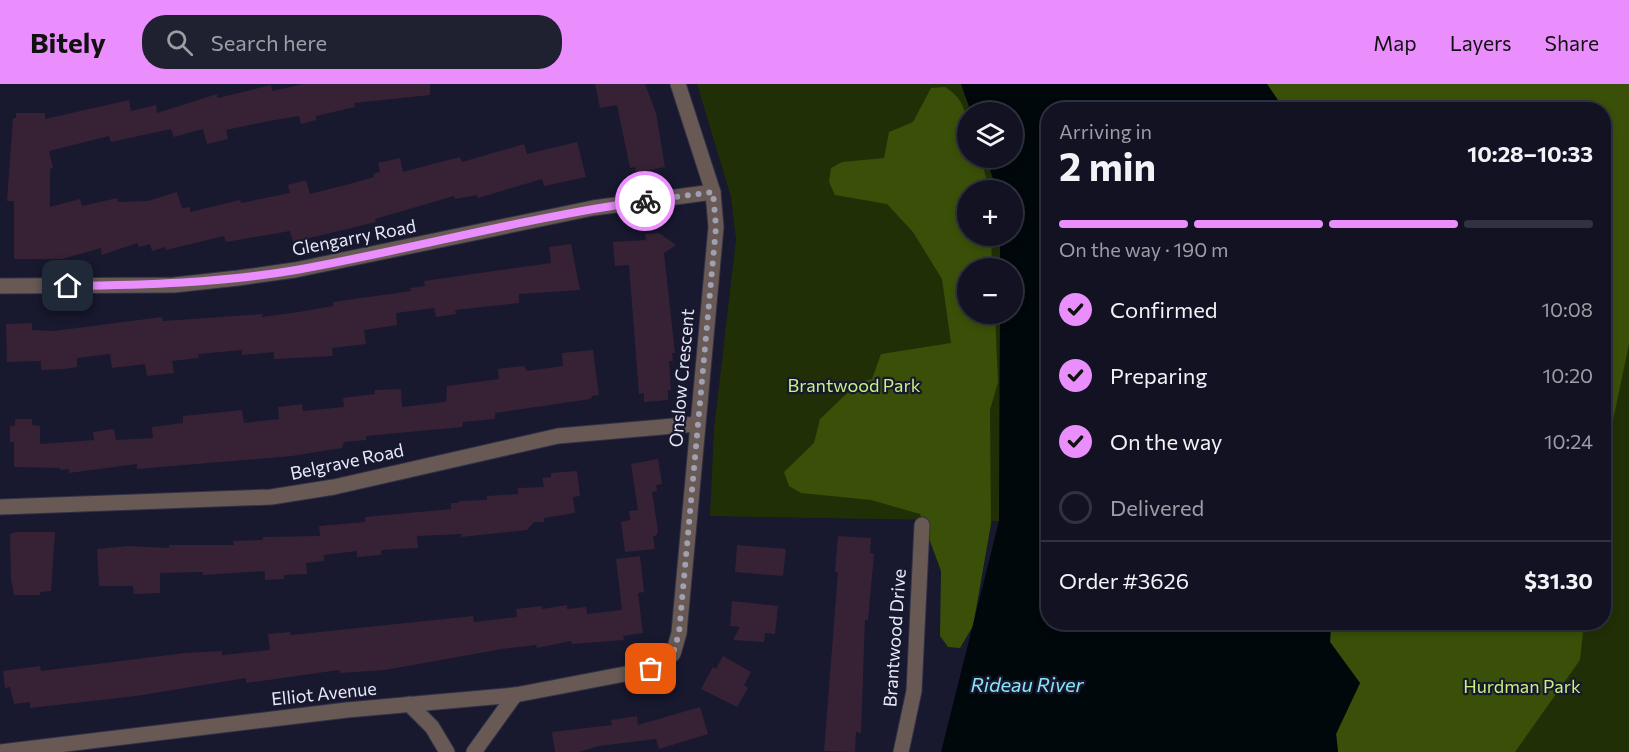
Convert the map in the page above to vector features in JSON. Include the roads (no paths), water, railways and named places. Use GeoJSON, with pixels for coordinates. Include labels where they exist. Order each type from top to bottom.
{"type":"FeatureCollection","features":[{"type":"Feature","properties":{"kind":"street","name":"Onslow Crescent"},"geometry":{"type":"LineString","coordinates":[[651,669],[673,654],[679,633],[716,227],[713,192],[678,84]]}},
{"type":"Feature","properties":{"kind":"street","name":"Glengarry Road"},"geometry":{"type":"LineString","coordinates":[[0,286],[174,285],[238,278],[307,268],[593,208],[713,192]]}},
{"type":"Feature","properties":{"kind":"street","name":"Belgrave Road"},"geometry":{"type":"LineString","coordinates":[[0,507],[272,497],[334,487],[558,436],[697,424]]}},
{"type":"Feature","properties":{"kind":"street","name":"Brantwood Drive"},"geometry":{"type":"LineString","coordinates":[[901,752],[914,691],[922,525]]}},
{"type":"Feature","properties":{"kind":"street","name":"Elliot Avenue"},"geometry":{"type":"LineString","coordinates":[[0,752],[410,704],[515,695],[651,669]]}},
{"type":"Feature","properties":{"kind":"street"},"geometry":{"type":"LineString","coordinates":[[474,752],[515,695]]}},
{"type":"Feature","properties":{"kind":"street"},"geometry":{"type":"LineString","coordinates":[[410,704],[432,728],[447,752]]}},
{"type":"Feature","properties":{"kind":"water","name":"Rideau River"},"geometry":{"type":"Polygon","coordinates":[[[961,84],[1267,84],[1279,102],[1041,102],[1041,630],[1331,630],[1330,642],[1360,683],[1336,734],[1338,752],[941,752],[999,521],[1000,324],[1023,324],[1023,258],[1000,258],[1000,246],[1023,246],[1023,180],[994,180],[989,168],[1023,168],[1023,102],[967,102],[961,84]]]}},
{"type":"Feature","properties":{"kind":"park label","name":"Brantwood Park"},"geometry":{"type":"Point","coordinates":[854,386]}},
{"type":"Feature","properties":{"kind":"park label","name":"Hurdman Park"},"geometry":{"type":"Point","coordinates":[1522,687]}}]}
